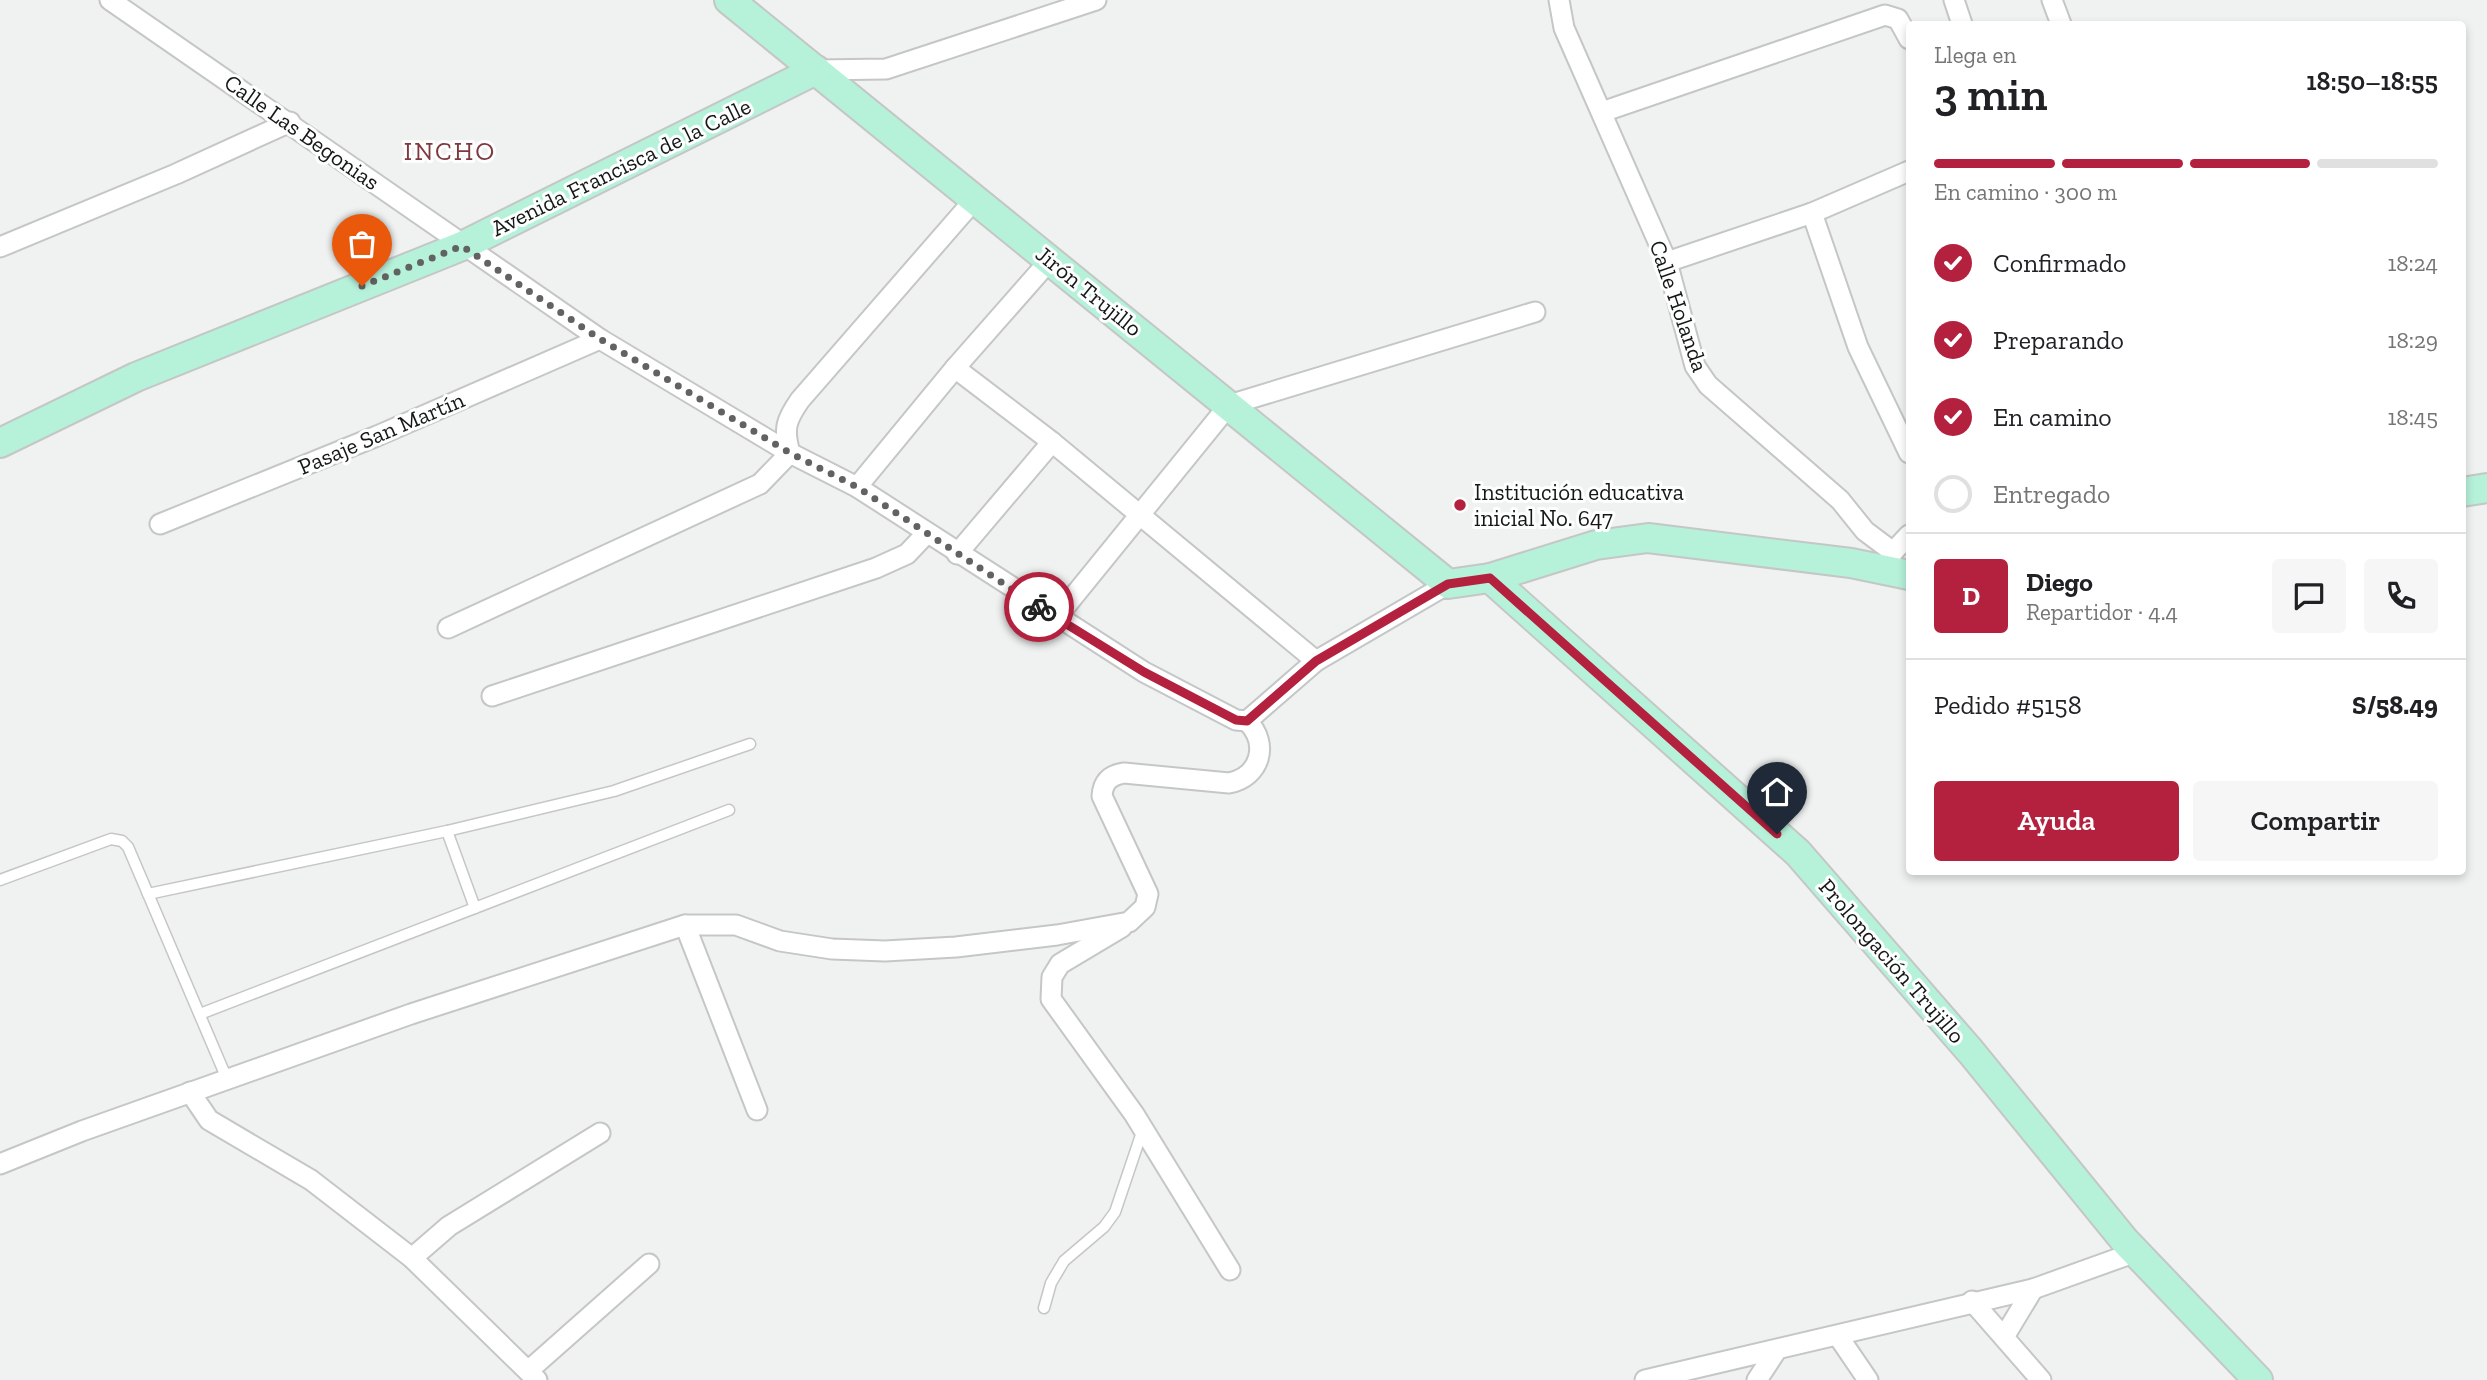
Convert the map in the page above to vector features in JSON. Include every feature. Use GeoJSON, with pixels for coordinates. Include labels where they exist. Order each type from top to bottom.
{"type":"FeatureCollection","features":[{"type":"Feature","properties":{"kind":"street","name":"Calle Las Begonias"},"geometry":{"type":"LineString","coordinates":[[110,0],[600,339],[790,453],[857,487],[1056,618],[1144,672],[1236,720],[1247,721]]}},
{"type":"Feature","properties":{"kind":"street","name":"Jirón Trujillo"},"geometry":{"type":"LineString","coordinates":[[729,0],[1448,584]]}},
{"type":"Feature","properties":{"kind":"street"},"geometry":{"type":"LineString","coordinates":[[816,70],[886,69],[1096,0]]}},
{"type":"Feature","properties":{"kind":"street","name":"Calle Holanda"},"geometry":{"type":"LineString","coordinates":[[1559,0],[1564,28],[1667,262],[1695,366],[1708,385],[1840,500],[1896,565]]}},
{"type":"Feature","properties":{"kind":"street"},"geometry":{"type":"LineString","coordinates":[[1954,0],[1961,21]]}},
{"type":"Feature","properties":{"kind":"street"},"geometry":{"type":"LineString","coordinates":[[2052,0],[2060,21]]}},
{"type":"Feature","properties":{"kind":"street"},"geometry":{"type":"LineString","coordinates":[[1602,112],[1885,15],[1898,19],[1906,34]]}},
{"type":"Feature","properties":{"kind":"street","name":"Avenida Francisca de la Calle"},"geometry":{"type":"LineString","coordinates":[[0,443],[136,377],[462,246],[816,70]]}},
{"type":"Feature","properties":{"kind":"street"},"geometry":{"type":"LineString","coordinates":[[0,247],[176,174],[290,122]]}},
{"type":"Feature","properties":{"kind":"street"},"geometry":{"type":"LineString","coordinates":[[1667,262],[1812,213],[1906,172]]}},
{"type":"Feature","properties":{"kind":"street"},"geometry":{"type":"LineString","coordinates":[[448,628],[760,484],[790,453],[784,432],[787,418],[800,400],[975,198]]}},
{"type":"Feature","properties":{"kind":"street"},"geometry":{"type":"LineString","coordinates":[[1812,213],[1858,347],[1906,447]]}},
{"type":"Feature","properties":{"kind":"street"},"geometry":{"type":"LineString","coordinates":[[857,487],[955,368],[1051,259]]}},
{"type":"Feature","properties":{"kind":"street"},"geometry":{"type":"LineString","coordinates":[[1056,618],[1229,405],[1535,312]]}},
{"type":"Feature","properties":{"kind":"street","name":"Pasaje San Martín"},"geometry":{"type":"LineString","coordinates":[[160,524],[377,436],[600,339]]}},
{"type":"Feature","properties":{"kind":"street"},"geometry":{"type":"LineString","coordinates":[[955,368],[1052,442],[1316,661]]}},
{"type":"Feature","properties":{"kind":"street"},"geometry":{"type":"LineString","coordinates":[[957,554],[1052,442]]}},
{"type":"Feature","properties":{"kind":"street"},"geometry":{"type":"LineString","coordinates":[[2466,491],[2487,488]]}},
{"type":"Feature","properties":{"kind":"street"},"geometry":{"type":"LineString","coordinates":[[1851,562],[1862,549],[1865,531]]}},
{"type":"Feature","properties":{"kind":"street"},"geometry":{"type":"LineString","coordinates":[[492,696],[876,568],[907,554],[926,534]]}},
{"type":"Feature","properties":{"kind":"street"},"geometry":{"type":"LineString","coordinates":[[1230,1270],[1143,1129],[1051,999],[1049,989],[1060,964],[1095,946],[1145,908],[1148,894],[1102,796],[1105,783],[1116,774],[1124,773],[1229,783],[1244,779],[1256,767],[1260,753],[1259,738],[1247,721],[1316,661],[1448,584],[1490,578],[1595,545],[1648,538],[1896,565],[1906,542]]}},
{"type":"Feature","properties":{"kind":"street","name":"Prolongación Trujillo"},"geometry":{"type":"LineString","coordinates":[[1490,578],[1798,853],[1971,1052],[2136,1252],[2255,1379]]}},
{"type":"Feature","properties":{"kind":"street"},"geometry":{"type":"LineString","coordinates":[[0,1164],[190,1092],[411,1014],[685,925],[727,924],[780,942],[859,951],[956,947],[1057,935],[1129,922]]}},
{"type":"Feature","properties":{"kind":"street"},"geometry":{"type":"LineString","coordinates":[[685,925],[757,1110]]}},
{"type":"Feature","properties":{"kind":"street"},"geometry":{"type":"LineString","coordinates":[[190,1092],[209,1120],[311,1180],[412,1258],[533,1376],[649,1264]]}},
{"type":"Feature","properties":{"kind":"street"},"geometry":{"type":"LineString","coordinates":[[412,1258],[449,1226],[600,1133]]}},
{"type":"Feature","properties":{"kind":"street"},"geometry":{"type":"LineString","coordinates":[[1645,1380],[1776,1351],[1972,1301],[2033,1289],[2136,1252]]}},
{"type":"Feature","properties":{"kind":"street"},"geometry":{"type":"LineString","coordinates":[[2004,1337],[2033,1289]]}},
{"type":"Feature","properties":{"kind":"street"},"geometry":{"type":"LineString","coordinates":[[1972,1301],[2041,1380]]}},
{"type":"Feature","properties":{"kind":"street"},"geometry":{"type":"LineString","coordinates":[[1838,1336],[1868,1380]]}},
{"type":"Feature","properties":{"kind":"street"},"geometry":{"type":"LineString","coordinates":[[1757,1380],[1776,1351]]}},
{"type":"Feature","properties":{"kind":"lane"},"geometry":{"type":"LineString","coordinates":[[148,894],[447,831],[614,791],[750,744]]}},
{"type":"Feature","properties":{"kind":"lane"},"geometry":{"type":"LineString","coordinates":[[200,1014],[729,810]]}},
{"type":"Feature","properties":{"kind":"lane"},"geometry":{"type":"LineString","coordinates":[[447,831],[475,908]]}},
{"type":"Feature","properties":{"kind":"lane"},"geometry":{"type":"LineString","coordinates":[[0,880],[111,839],[122,841],[128,847],[227,1079]]}},
{"type":"Feature","properties":{"kind":"lane"},"geometry":{"type":"LineString","coordinates":[[1044,1308],[1051,1283],[1064,1261],[1104,1227],[1115,1212],[1143,1129]]}},
{"type":"Feature","properties":{"kind":"way so far"},"geometry":{"type":"LineString","coordinates":[[362,286],[462,246],[600,339],[790,453],[857,487],[1039,607]]}},
{"type":"Feature","properties":{"kind":"place","name":"Institución educativa inicial No. 647"},"geometry":{"type":"Point","coordinates":[1460,505]}},
{"type":"Feature","properties":{"kind":"district","name":"INCHO"},"geometry":{"type":"Point","coordinates":[450,151]}},
{"type":"Feature","properties":{"kind":"route"},"geometry":{"type":"LineString","coordinates":[[1039,607],[1144,672],[1236,720],[1247,721],[1316,661],[1448,584],[1490,578],[1777,834]]}}]}
